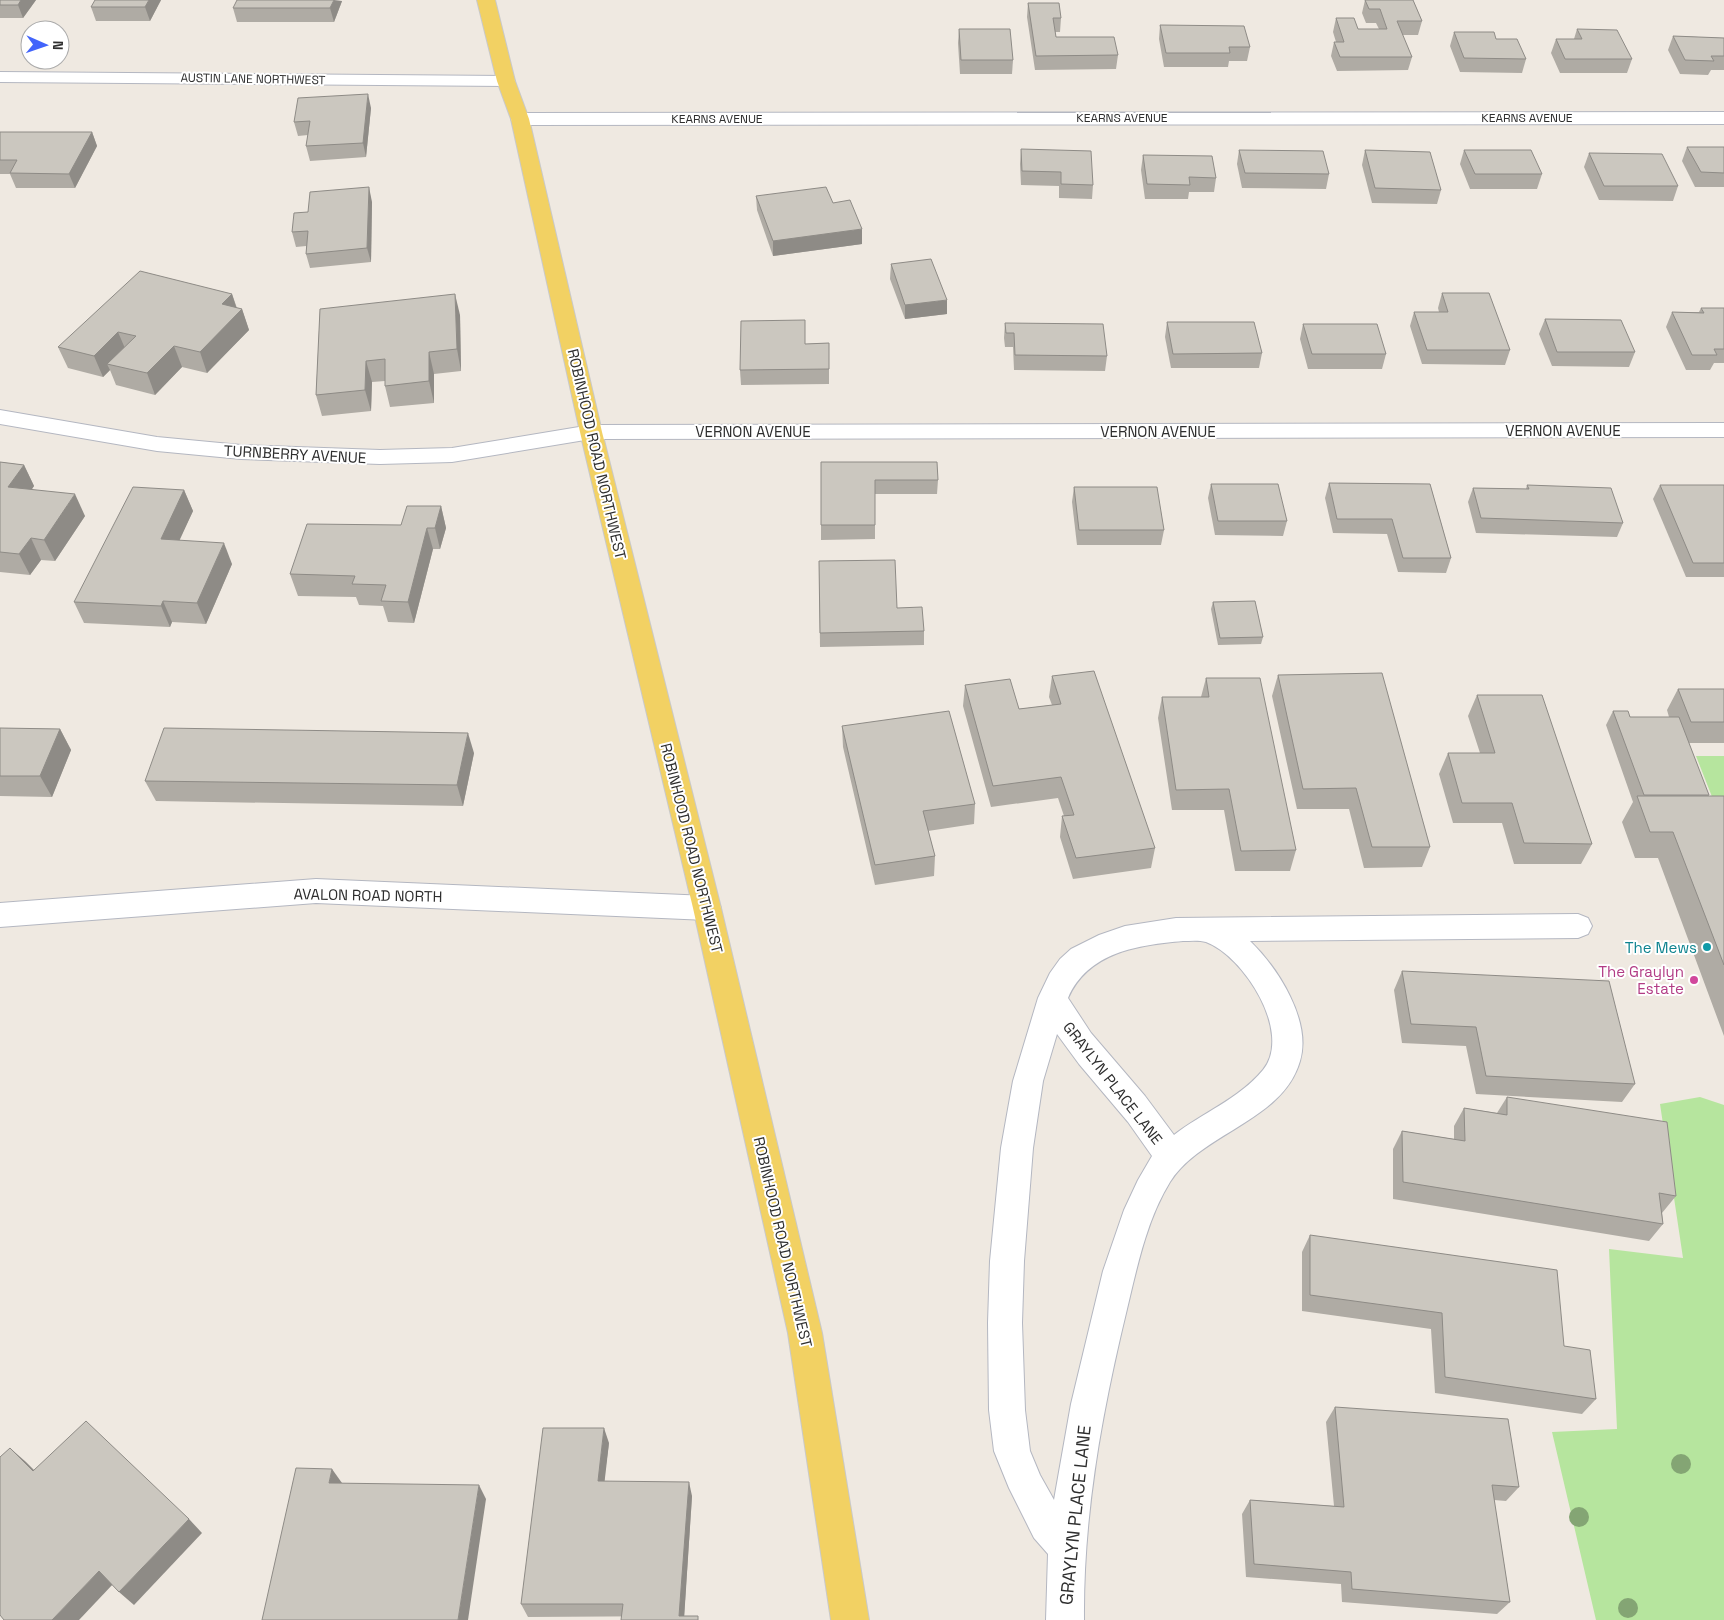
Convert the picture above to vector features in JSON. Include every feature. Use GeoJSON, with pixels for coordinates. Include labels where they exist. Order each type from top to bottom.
{"type":"FeatureCollection","features":[{"type":"Feature","properties":{"kind":"main road","name":"ROBINHOOD ROAD NORTHWEST"},"geometry":{"type":"LineString","coordinates":[[486,0],[506,81],[520,119],[591,432],[707,908],[805,1333],[850,1620]]}},
{"type":"Feature","properties":{"kind":"street","name":"AUSTIN LANE NORTHWEST"},"geometry":{"type":"LineString","coordinates":[[0,77],[506,81]]}},
{"type":"Feature","properties":{"kind":"street","name":"KEARNS AVENUE"},"geometry":{"type":"LineString","coordinates":[[520,119],[1724,118]]}},
{"type":"Feature","properties":{"kind":"street","name":"TURNBERRY AVENUE"},"geometry":{"type":"LineString","coordinates":[[0,417],[166,445],[241,452],[380,457],[452,455],[591,432]]}},
{"type":"Feature","properties":{"kind":"street","name":"VERNON AVENUE"},"geometry":{"type":"LineString","coordinates":[[591,432],[1724,430]]}},
{"type":"Feature","properties":{"kind":"street","name":"AVALON ROAD NORTH"},"geometry":{"type":"LineString","coordinates":[[0,915],[316,891],[707,908]]}},
{"type":"Feature","properties":{"kind":"street"},"geometry":{"type":"LineString","coordinates":[[1207,930],[1578,926]]}},
{"type":"Feature","properties":{"kind":"street","name":"GRAYLYN PLACE LANE"},"geometry":{"type":"LineString","coordinates":[[1065,1620],[1068,1549],[1074,1479],[1084,1419],[1116,1285],[1144,1202],[1160,1169],[1170,1156],[1235,1114],[1274,1080],[1286,1058],[1289,1041],[1285,1021],[1267,979],[1228,940],[1207,930],[1170,930],[1142,934],[1116,940],[1092,949],[1071,966],[1059,981],[1053,998],[1062,1018],[1079,1043],[1134,1105],[1170,1156]]}},
{"type":"Feature","properties":{"kind":"street"},"geometry":{"type":"LineString","coordinates":[[1053,998],[1028,1081],[1018,1148],[1007,1261],[1005,1323],[1007,1410],[1012,1451],[1027,1488],[1047,1525],[1068,1549]]}},
{"type":"Feature","properties":{"kind":"green space"},"geometry":{"type":"Polygon","coordinates":[[[1696,756],[1724,756],[1724,812],[1718,812],[1696,756]]]}},
{"type":"Feature","properties":{"kind":"green space"},"geometry":{"type":"Polygon","coordinates":[[[1700,1097],[1724,1105],[1724,1620],[1596,1620],[1552,1432],[1617,1429],[1609,1249],[1683,1258],[1660,1104],[1700,1097]]]}},
{"type":"Feature","properties":{"kind":"building"},"geometry":{"type":"Polygon","coordinates":[[[0,0],[21,0],[18,5],[0,5],[0,0]]]}},
{"type":"Feature","properties":{"kind":"building"},"geometry":{"type":"Polygon","coordinates":[[[95,0],[149,0],[145,7],[91,7],[95,0]]]}},
{"type":"Feature","properties":{"kind":"building"},"geometry":{"type":"Polygon","coordinates":[[[237,0],[334,0],[330,8],[233,8],[237,0]]]}},
{"type":"Feature","properties":{"kind":"building"},"geometry":{"type":"Polygon","coordinates":[[[1365,0],[1413,0],[1422,21],[1397,21],[1412,57],[1340,57],[1334,42],[1344,42],[1336,18],[1354,18],[1358,29],[1387,29],[1380,9],[1369,9],[1365,0]]]}},
{"type":"Feature","properties":{"kind":"building"},"geometry":{"type":"Polygon","coordinates":[[[1028,3],[1059,3],[1061,18],[1053,18],[1056,37],[1114,37],[1118,55],[1036,56],[1028,3]]]}},
{"type":"Feature","properties":{"kind":"building"},"geometry":{"type":"Polygon","coordinates":[[[1160,25],[1244,26],[1250,47],[1229,47],[1230,53],[1166,53],[1160,25]]]}},
{"type":"Feature","properties":{"kind":"building"},"geometry":{"type":"Polygon","coordinates":[[[959,29],[1010,29],[1013,60],[961,60],[959,29]]]}},
{"type":"Feature","properties":{"kind":"building"},"geometry":{"type":"Polygon","coordinates":[[[1577,29],[1617,30],[1632,59],[1565,59],[1556,39],[1582,39],[1577,29]]]}},
{"type":"Feature","properties":{"kind":"building"},"geometry":{"type":"Polygon","coordinates":[[[1454,32],[1494,32],[1496,39],[1517,39],[1526,59],[1464,58],[1454,32]]]}},
{"type":"Feature","properties":{"kind":"building"},"geometry":{"type":"Polygon","coordinates":[[[1673,36],[1724,38],[1724,56],[1711,56],[1714,61],[1685,60],[1673,36]]]}},
{"type":"Feature","properties":{"kind":"building"},"geometry":{"type":"Polygon","coordinates":[[[368,94],[363,143],[306,146],[310,121],[294,122],[298,98],[368,94]]]}},
{"type":"Feature","properties":{"kind":"building"},"geometry":{"type":"Polygon","coordinates":[[[0,132],[92,132],[69,174],[10,173],[17,160],[0,160],[0,132]]]}},
{"type":"Feature","properties":{"kind":"building"},"geometry":{"type":"Polygon","coordinates":[[[1687,147],[1724,147],[1724,173],[1701,172],[1687,147]]]}},
{"type":"Feature","properties":{"kind":"building"},"geometry":{"type":"Polygon","coordinates":[[[1021,149],[1091,151],[1093,185],[1061,184],[1061,172],[1022,171],[1021,149]]]}},
{"type":"Feature","properties":{"kind":"building"},"geometry":{"type":"Polygon","coordinates":[[[1239,150],[1323,151],[1329,174],[1245,173],[1239,150]]]}},
{"type":"Feature","properties":{"kind":"building"},"geometry":{"type":"Polygon","coordinates":[[[1365,150],[1430,152],[1441,190],[1375,188],[1365,150]]]}},
{"type":"Feature","properties":{"kind":"building"},"geometry":{"type":"Polygon","coordinates":[[[1464,150],[1531,150],[1542,174],[1475,174],[1464,150]]]}},
{"type":"Feature","properties":{"kind":"building"},"geometry":{"type":"Polygon","coordinates":[[[1589,153],[1662,154],[1678,186],[1604,186],[1589,153]]]}},
{"type":"Feature","properties":{"kind":"building"},"geometry":{"type":"Polygon","coordinates":[[[1143,155],[1212,156],[1216,178],[1189,177],[1190,185],[1147,184],[1143,155]]]}},
{"type":"Feature","properties":{"kind":"building"},"geometry":{"type":"Polygon","coordinates":[[[369,187],[367,248],[306,254],[308,231],[292,232],[294,213],[308,212],[310,192],[369,187]]]}},
{"type":"Feature","properties":{"kind":"building"},"geometry":{"type":"Polygon","coordinates":[[[826,187],[833,203],[850,200],[862,229],[773,241],[756,196],[826,187]]]}},
{"type":"Feature","properties":{"kind":"building"},"geometry":{"type":"Polygon","coordinates":[[[931,259],[947,300],[905,305],[891,264],[931,259]]]}},
{"type":"Feature","properties":{"kind":"building"},"geometry":{"type":"Polygon","coordinates":[[[140,271],[232,294],[222,304],[242,309],[200,352],[174,346],[147,373],[107,364],[136,336],[118,332],[94,356],[58,347],[140,271]]]}},
{"type":"Feature","properties":{"kind":"building"},"geometry":{"type":"Polygon","coordinates":[[[1442,293],[1489,293],[1510,350],[1427,350],[1414,312],[1448,312],[1442,293]]]}},
{"type":"Feature","properties":{"kind":"building"},"geometry":{"type":"Polygon","coordinates":[[[455,294],[457,349],[429,352],[429,381],[385,386],[385,359],[366,361],[365,390],[316,395],[320,309],[455,294]]]}},
{"type":"Feature","properties":{"kind":"building"},"geometry":{"type":"Polygon","coordinates":[[[1701,308],[1724,308],[1724,349],[1714,349],[1717,355],[1692,355],[1672,312],[1704,313],[1701,308]]]}},
{"type":"Feature","properties":{"kind":"building"},"geometry":{"type":"Polygon","coordinates":[[[1545,319],[1621,320],[1635,352],[1557,352],[1545,319]]]}},
{"type":"Feature","properties":{"kind":"building"},"geometry":{"type":"Polygon","coordinates":[[[805,320],[805,344],[829,343],[829,369],[740,370],[741,321],[805,320]]]}},
{"type":"Feature","properties":{"kind":"building"},"geometry":{"type":"Polygon","coordinates":[[[1167,322],[1254,322],[1262,353],[1173,354],[1167,322]]]}},
{"type":"Feature","properties":{"kind":"building"},"geometry":{"type":"Polygon","coordinates":[[[1005,323],[1103,324],[1107,356],[1015,355],[1014,333],[1006,333],[1005,323]]]}},
{"type":"Feature","properties":{"kind":"building"},"geometry":{"type":"Polygon","coordinates":[[[1303,324],[1377,324],[1386,354],[1312,354],[1303,324]]]}},
{"type":"Feature","properties":{"kind":"building"},"geometry":{"type":"Polygon","coordinates":[[[0,462],[24,465],[8,487],[75,494],[44,540],[31,538],[19,554],[0,552],[0,462]]]}},
{"type":"Feature","properties":{"kind":"building"},"geometry":{"type":"Polygon","coordinates":[[[821,462],[937,462],[938,480],[875,480],[875,525],[821,525],[821,462]]]}},
{"type":"Feature","properties":{"kind":"building"},"geometry":{"type":"Polygon","coordinates":[[[1329,483],[1430,484],[1451,558],[1403,558],[1392,519],[1337,519],[1329,483]]]}},
{"type":"Feature","properties":{"kind":"building"},"geometry":{"type":"Polygon","coordinates":[[[1211,484],[1278,484],[1287,521],[1218,521],[1211,484]]]}},
{"type":"Feature","properties":{"kind":"building"},"geometry":{"type":"Polygon","coordinates":[[[1527,485],[1611,488],[1623,523],[1481,518],[1473,488],[1529,489],[1527,485]]]}},
{"type":"Feature","properties":{"kind":"building"},"geometry":{"type":"Polygon","coordinates":[[[1660,485],[1724,485],[1724,563],[1693,563],[1660,485]]]}},
{"type":"Feature","properties":{"kind":"building"},"geometry":{"type":"Polygon","coordinates":[[[133,487],[184,490],[161,539],[224,543],[197,603],[163,601],[161,606],[74,602],[133,487]]]}},
{"type":"Feature","properties":{"kind":"building"},"geometry":{"type":"Polygon","coordinates":[[[1074,487],[1157,487],[1164,530],[1079,530],[1074,487]]]}},
{"type":"Feature","properties":{"kind":"building"},"geometry":{"type":"Polygon","coordinates":[[[407,506],[441,506],[435,528],[427,528],[408,602],[381,601],[386,585],[352,584],[355,576],[290,574],[307,524],[401,525],[407,506]]]}},
{"type":"Feature","properties":{"kind":"building"},"geometry":{"type":"Polygon","coordinates":[[[895,560],[897,608],[922,607],[924,631],[820,633],[819,561],[895,560]]]}},
{"type":"Feature","properties":{"kind":"building"},"geometry":{"type":"Polygon","coordinates":[[[1255,601],[1263,637],[1220,638],[1213,602],[1255,601]]]}},
{"type":"Feature","properties":{"kind":"building"},"geometry":{"type":"Polygon","coordinates":[[[1094,671],[1155,848],[1076,858],[1062,816],[1074,815],[1061,777],[993,786],[965,685],[1010,679],[1019,709],[1061,704],[1052,676],[1094,671]]]}},
{"type":"Feature","properties":{"kind":"building"},"geometry":{"type":"Polygon","coordinates":[[[1382,673],[1430,847],[1372,847],[1356,788],[1303,789],[1278,675],[1382,673]]]}},
{"type":"Feature","properties":{"kind":"building"},"geometry":{"type":"Polygon","coordinates":[[[1206,678],[1260,678],[1296,850],[1241,851],[1229,789],[1176,790],[1162,697],[1209,697],[1206,678]]]}},
{"type":"Feature","properties":{"kind":"building"},"geometry":{"type":"Polygon","coordinates":[[[1678,689],[1724,689],[1724,722],[1691,722],[1678,689]]]}},
{"type":"Feature","properties":{"kind":"building"},"geometry":{"type":"Polygon","coordinates":[[[1477,695],[1542,695],[1592,844],[1524,843],[1512,803],[1462,803],[1448,753],[1495,753],[1477,695]]]}},
{"type":"Feature","properties":{"kind":"building"},"geometry":{"type":"Polygon","coordinates":[[[949,711],[975,804],[923,811],[935,856],[875,865],[842,726],[949,711]]]}},
{"type":"Feature","properties":{"kind":"building"},"geometry":{"type":"Polygon","coordinates":[[[1613,711],[1628,711],[1630,717],[1679,717],[1709,795],[1644,795],[1613,711]]]}},
{"type":"Feature","properties":{"kind":"building"},"geometry":{"type":"Polygon","coordinates":[[[0,728],[60,729],[40,776],[0,776],[0,728]]]}},
{"type":"Feature","properties":{"kind":"building"},"geometry":{"type":"Polygon","coordinates":[[[164,728],[468,733],[457,785],[145,781],[164,728]]]}},
{"type":"Feature","properties":{"kind":"building"},"geometry":{"type":"Polygon","coordinates":[[[1637,796],[1724,796],[1724,965],[1673,832],[1650,832],[1637,796]]]}},
{"type":"Feature","properties":{"kind":"building"},"geometry":{"type":"Polygon","coordinates":[[[1402,971],[1609,981],[1635,1084],[1486,1076],[1476,1027],[1411,1024],[1402,971]]]}},
{"type":"Feature","properties":{"kind":"building"},"geometry":{"type":"Polygon","coordinates":[[[1507,1097],[1667,1122],[1676,1196],[1659,1193],[1663,1224],[1403,1182],[1402,1131],[1465,1141],[1464,1108],[1507,1115],[1507,1097]]]}},
{"type":"Feature","properties":{"kind":"building"},"geometry":{"type":"Polygon","coordinates":[[[1310,1235],[1557,1270],[1564,1346],[1590,1350],[1596,1399],[1445,1377],[1442,1313],[1310,1295],[1310,1235]]]}},
{"type":"Feature","properties":{"kind":"building"},"geometry":{"type":"Polygon","coordinates":[[[1335,1407],[1508,1419],[1519,1487],[1492,1485],[1510,1602],[1352,1589],[1351,1572],[1254,1564],[1250,1500],[1344,1507],[1335,1407]]]}},
{"type":"Feature","properties":{"kind":"building"},"geometry":{"type":"Polygon","coordinates":[[[86,1421],[189,1519],[119,1592],[99,1571],[52,1620],[4,1620],[0,1615],[0,1457],[10,1448],[33,1471],[86,1421]]]}},
{"type":"Feature","properties":{"kind":"building"},"geometry":{"type":"Polygon","coordinates":[[[543,1428],[604,1428],[598,1481],[689,1482],[679,1616],[698,1616],[698,1620],[621,1620],[623,1604],[521,1604],[543,1428]]]}},
{"type":"Feature","properties":{"kind":"building"},"geometry":{"type":"Polygon","coordinates":[[[296,1468],[332,1469],[329,1483],[479,1485],[458,1620],[262,1620],[296,1468]]]}},
{"type":"Feature","properties":{"kind":"place","name":"The Mews"},"geometry":{"type":"Point","coordinates":[1707,947]}},
{"type":"Feature","properties":{"kind":"place","name":"The Graylyn Estate"},"geometry":{"type":"Point","coordinates":[1694,980]}}]}
